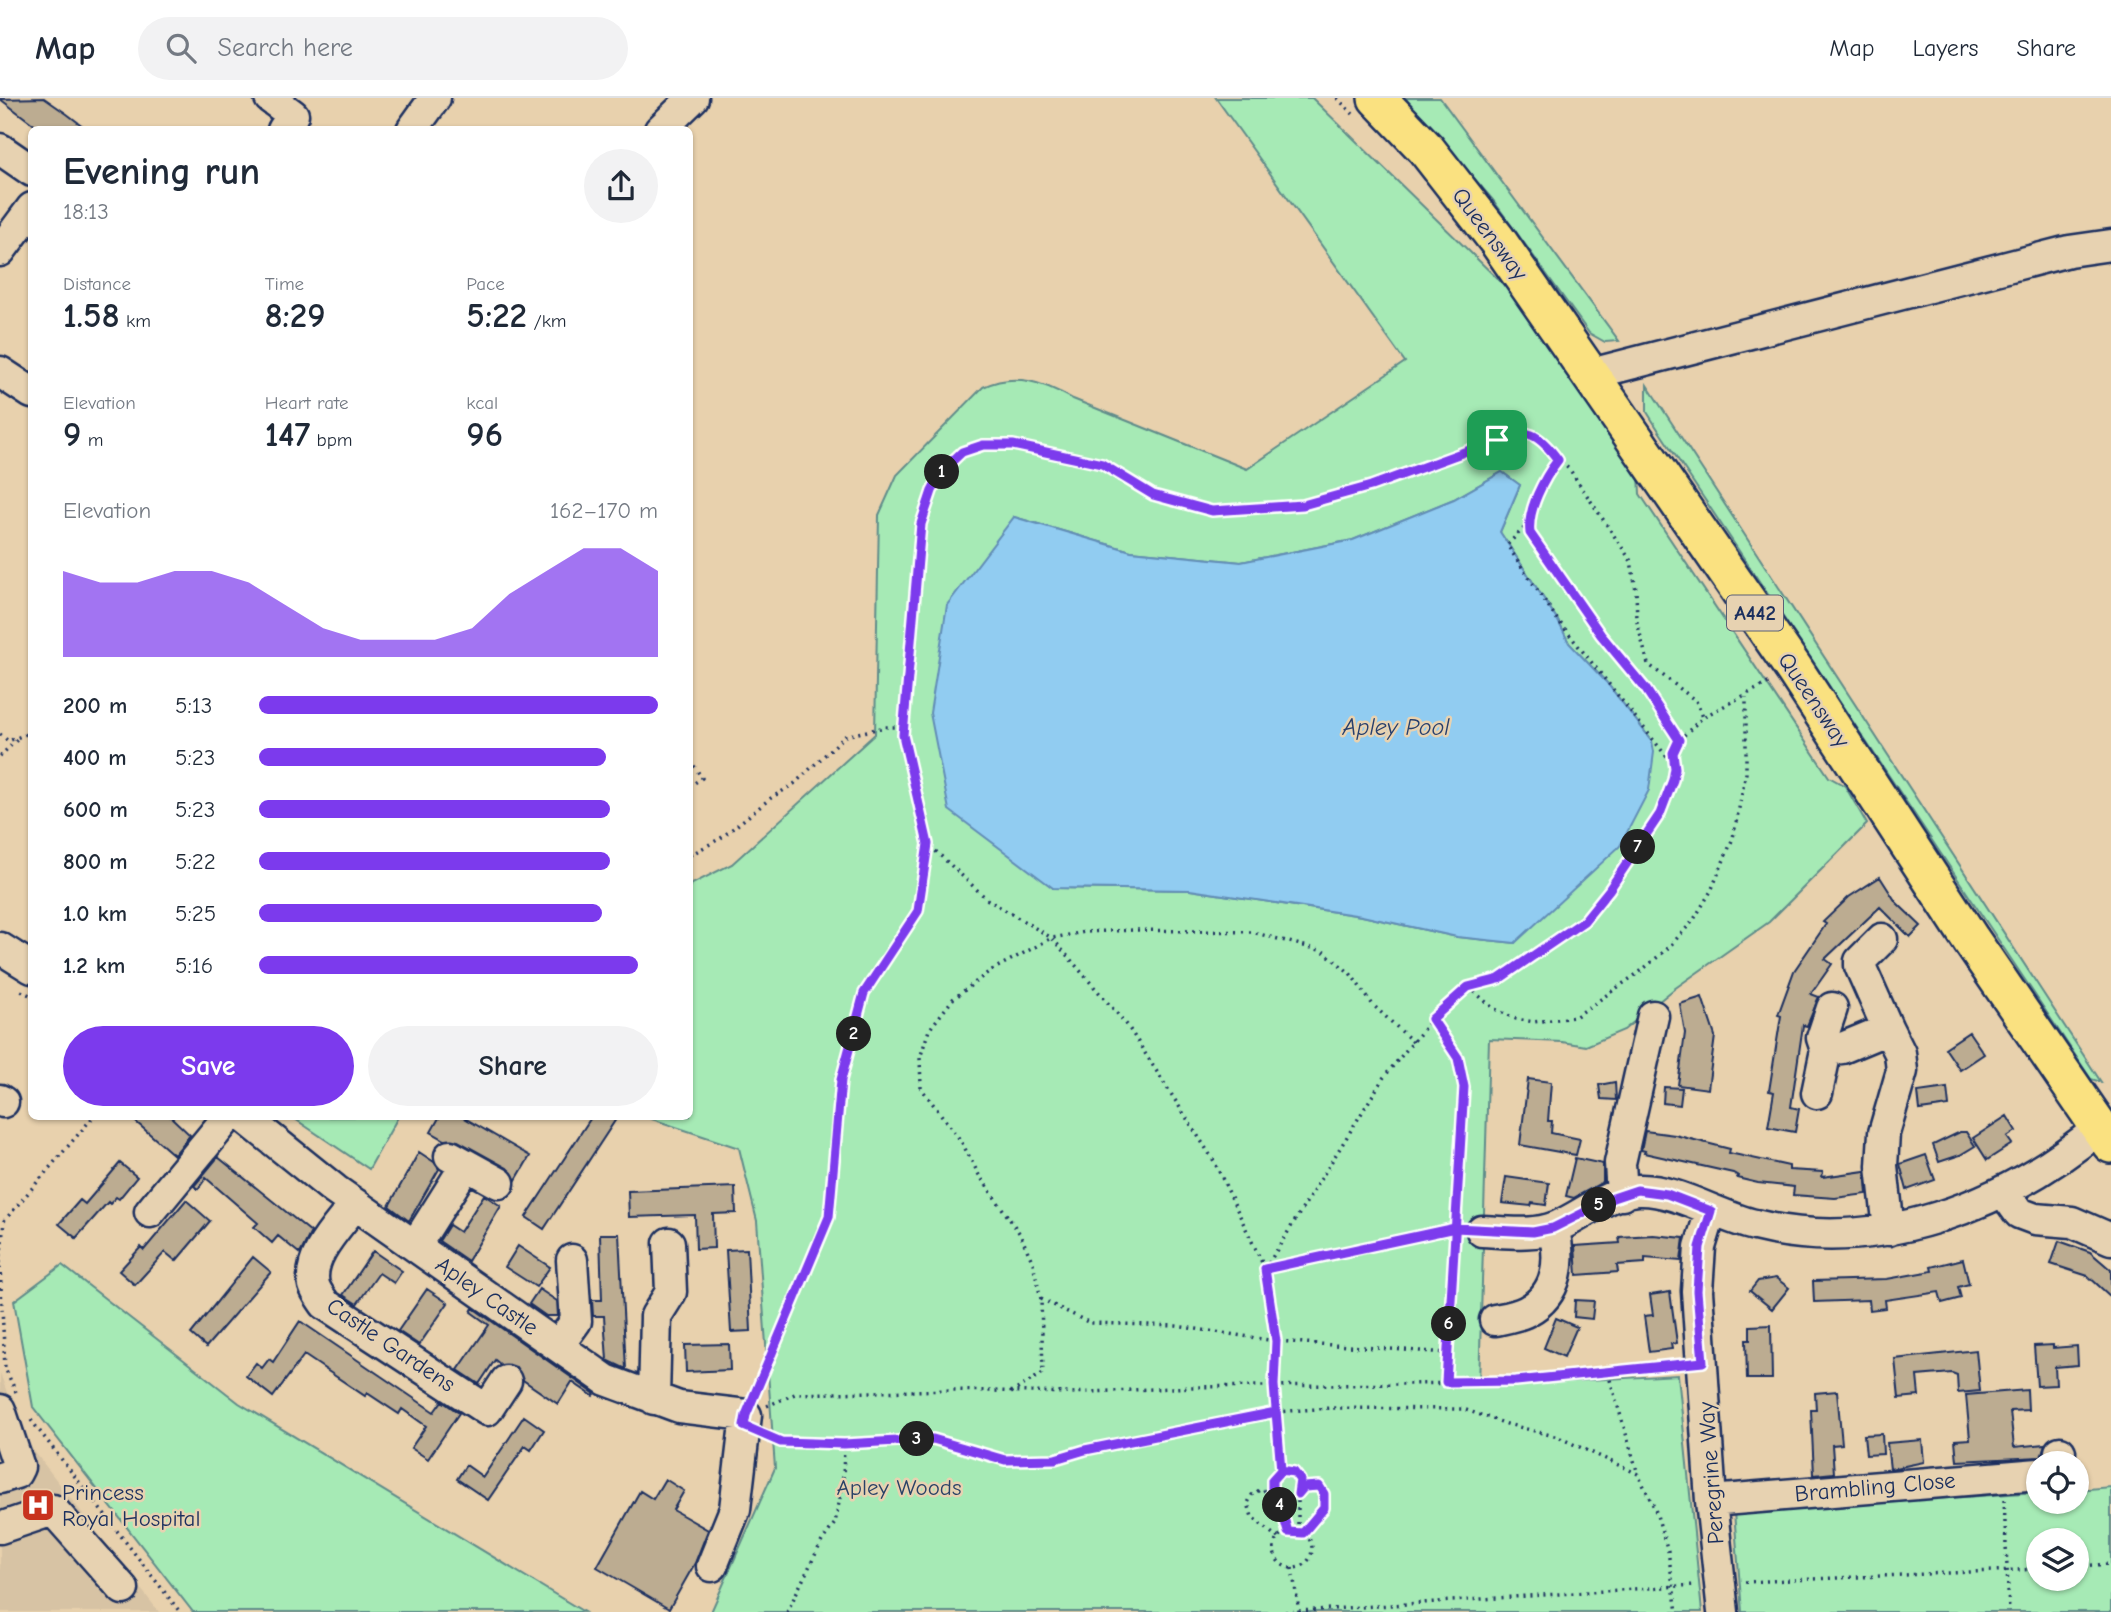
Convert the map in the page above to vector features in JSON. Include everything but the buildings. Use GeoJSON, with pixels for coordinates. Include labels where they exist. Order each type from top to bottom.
{"type":"FeatureCollection","features":[{"type":"Feature","properties":{"kind":"main road","name":"Queensway"},"geometry":{"type":"LineString","coordinates":[[1377,98],[1426,149],[1450,179],[1497,240],[1591,374],[1794,669],[1971,940],[2105,1136]]}},
{"type":"Feature","properties":{"kind":"street"},"geometry":{"type":"LineString","coordinates":[[415,126],[435,98]]}},
{"type":"Feature","properties":{"kind":"street"},"geometry":{"type":"LineString","coordinates":[[664,126],[693,98]]}},
{"type":"Feature","properties":{"kind":"street"},"geometry":{"type":"LineString","coordinates":[[0,149],[28,168]]}},
{"type":"Feature","properties":{"kind":"street"},"geometry":{"type":"LineString","coordinates":[[0,251],[28,213]]}},
{"type":"Feature","properties":{"kind":"street"},"geometry":{"type":"LineString","coordinates":[[1591,374],[2069,251],[2111,245]]}},
{"type":"Feature","properties":{"kind":"street"},"geometry":{"type":"LineString","coordinates":[[1882,939],[1860,961],[1860,966],[1900,1053],[1902,1071],[1884,1133],[1882,1166],[1889,1230]]}},
{"type":"Feature","properties":{"kind":"street"},"geometry":{"type":"LineString","coordinates":[[0,948],[28,966]]}},
{"type":"Feature","properties":{"kind":"street"},"geometry":{"type":"LineString","coordinates":[[1817,1093],[1826,1049],[1822,1038],[1832,1008]]}},
{"type":"Feature","properties":{"kind":"street"},"geometry":{"type":"LineString","coordinates":[[1622,1195],[1620,1163],[1653,1016]]}},
{"type":"Feature","properties":{"kind":"street"},"geometry":{"type":"LineString","coordinates":[[1826,1049],[1842,1048],[1888,1029]]}},
{"type":"Feature","properties":{"kind":"street"},"geometry":{"type":"LineString","coordinates":[[150,1212],[226,1120]]}},
{"type":"Feature","properties":{"kind":"street","name":"Apley Castle"},"geometry":{"type":"LineString","coordinates":[[248,1120],[355,1204],[606,1380],[679,1407],[745,1420]]}},
{"type":"Feature","properties":{"kind":"street"},"geometry":{"type":"LineString","coordinates":[[1469,1230],[1533,1232],[1553,1228],[1637,1190],[1667,1194],[1752,1225],[1791,1233],[1843,1236],[1889,1230],[1960,1210],[2003,1191],[2105,1136]]}},
{"type":"Feature","properties":{"kind":"street"},"geometry":{"type":"LineString","coordinates":[[415,1246],[458,1161],[499,1183]]}},
{"type":"Feature","properties":{"kind":"street"},"geometry":{"type":"LineString","coordinates":[[2003,1191],[2020,1213],[2035,1219],[2072,1222],[2111,1239]]}},
{"type":"Feature","properties":{"kind":"street","name":"Castle Gardens"},"geometry":{"type":"LineString","coordinates":[[355,1204],[317,1257],[313,1272],[314,1287],[325,1304],[487,1410],[506,1381]]}},
{"type":"Feature","properties":{"kind":"street","name":"Peregrine Way"},"geometry":{"type":"LineString","coordinates":[[1711,1211],[1700,1247],[1697,1291],[1711,1502],[1721,1597]]}},
{"type":"Feature","properties":{"kind":"street"},"geometry":{"type":"LineString","coordinates":[[1495,1320],[1527,1311],[1545,1295],[1554,1282],[1560,1252],[1553,1228]]}},
{"type":"Feature","properties":{"kind":"street"},"geometry":{"type":"LineString","coordinates":[[654,1399],[656,1316],[671,1292],[669,1243]]}},
{"type":"Feature","properties":{"kind":"street"},"geometry":{"type":"LineString","coordinates":[[558,1346],[576,1321],[572,1260]]}},
{"type":"Feature","properties":{"kind":"street"},"geometry":{"type":"LineString","coordinates":[[0,1478],[16,1473],[19,1468],[16,1409]]}},
{"type":"Feature","properties":{"kind":"street"},"geometry":{"type":"LineString","coordinates":[[712,1566],[735,1509],[745,1420]]}},
{"type":"Feature","properties":{"kind":"street","name":"Brambling Close"},"geometry":{"type":"LineString","coordinates":[[1711,1502],[2026,1475]]}},
{"type":"Feature","properties":{"kind":"street"},"geometry":{"type":"LineString","coordinates":[[0,1528],[53,1510],[123,1589]]}},
{"type":"Feature","properties":{"kind":"path"},"geometry":{"type":"LineString","coordinates":[[745,1420],[829,1217],[845,1068],[864,993],[918,911],[928,844],[903,735],[921,524],[932,491],[943,470],[962,452],[983,445],[1013,445],[1102,464],[1153,495],[1212,511],[1303,505],[1371,486],[1477,448],[1511,432],[1531,433],[1545,442],[1558,460],[1570,470],[1631,561],[1636,590],[1637,622],[1648,664],[1696,701],[1703,717]]}},
{"type":"Feature","properties":{"kind":"path"},"geometry":{"type":"LineString","coordinates":[[1558,460],[1533,507],[1529,523],[1530,533],[1601,635],[1645,688],[1679,740]]}},
{"type":"Feature","properties":{"kind":"path"},"geometry":{"type":"LineString","coordinates":[[1529,523],[1507,544],[1557,619],[1675,768]]}},
{"type":"Feature","properties":{"kind":"path"},"geometry":{"type":"LineString","coordinates":[[1265,1269],[1384,1077],[1432,1019],[1468,987],[1499,979],[1584,921],[1609,890],[1660,814],[1675,768],[1673,753],[1679,740],[1703,717],[1746,697],[1794,669]]}},
{"type":"Feature","properties":{"kind":"path"},"geometry":{"type":"LineString","coordinates":[[1468,987],[1493,1008],[1516,1019],[1534,1022],[1575,1017],[1641,971],[1693,921],[1710,891],[1733,838],[1746,773],[1746,697]]}},
{"type":"Feature","properties":{"kind":"path"},"geometry":{"type":"LineString","coordinates":[[693,854],[721,838],[771,798],[794,784],[845,737],[865,730],[904,727]]}},
{"type":"Feature","properties":{"kind":"path"},"geometry":{"type":"LineString","coordinates":[[0,734],[8,741],[28,733]]}},
{"type":"Feature","properties":{"kind":"path"},"geometry":{"type":"LineString","coordinates":[[0,755],[21,736]]}},
{"type":"Feature","properties":{"kind":"path"},"geometry":{"type":"LineString","coordinates":[[693,764],[702,778],[693,784]]}},
{"type":"Feature","properties":{"kind":"path"},"geometry":{"type":"LineString","coordinates":[[928,844],[988,901],[1052,938],[1127,1025],[1214,1161],[1265,1269],[1276,1341],[1274,1385],[1281,1470],[1272,1480],[1272,1494]]}},
{"type":"Feature","properties":{"kind":"path"},"geometry":{"type":"LineString","coordinates":[[1011,1393],[1043,1373],[1041,1299],[1033,1263],[1020,1234],[979,1175],[961,1141],[938,1115],[921,1088],[920,1058],[929,1030],[953,999],[990,971],[1052,938],[1085,932],[1252,932],[1323,951],[1350,974],[1373,1004],[1413,1042]]}},
{"type":"Feature","properties":{"kind":"path"},"geometry":{"type":"LineString","coordinates":[[1432,1019],[1458,1058],[1464,1087],[1469,1230],[1448,1353],[1446,1382]]}},
{"type":"Feature","properties":{"kind":"path"},"geometry":{"type":"LineString","coordinates":[[91,1120],[4,1221],[0,1265],[5,1368],[16,1409],[180,1612]]}},
{"type":"Feature","properties":{"kind":"path"},"geometry":{"type":"LineString","coordinates":[[1265,1269],[1469,1230]]}},
{"type":"Feature","properties":{"kind":"path"},"geometry":{"type":"LineString","coordinates":[[1041,1299],[1090,1323],[1176,1326],[1276,1341],[1448,1353]]}},
{"type":"Feature","properties":{"kind":"path"},"geometry":{"type":"LineString","coordinates":[[745,1420],[795,1394],[952,1390],[1011,1393],[1516,1381],[1703,1362]]}},
{"type":"Feature","properties":{"kind":"path"},"geometry":{"type":"LineString","coordinates":[[1608,1373],[1638,1474],[1655,1509],[1668,1551],[1677,1612]]}},
{"type":"Feature","properties":{"kind":"path"},"geometry":{"type":"LineString","coordinates":[[745,1420],[781,1442],[844,1444],[933,1439],[1005,1460],[1055,1459],[1085,1450],[1276,1412],[1330,1408],[1462,1409],[1558,1437],[1638,1474]]}},
{"type":"Feature","properties":{"kind":"path"},"geometry":{"type":"LineString","coordinates":[[787,1612],[822,1541],[835,1522],[843,1482],[844,1444]]}},
{"type":"Feature","properties":{"kind":"path"},"geometry":{"type":"LineString","coordinates":[[1281,1470],[1294,1472],[1300,1480],[1297,1531]]}},
{"type":"Feature","properties":{"kind":"path"},"geometry":{"type":"LineString","coordinates":[[2003,1477],[2009,1612]]}},
{"type":"Feature","properties":{"kind":"path"},"geometry":{"type":"LineString","coordinates":[[1298,1494],[1304,1487],[1319,1486],[1324,1494],[1324,1508],[1303,1533]]}},
{"type":"Feature","properties":{"kind":"path"},"geometry":{"type":"LineString","coordinates":[[1278,1538],[1252,1517],[1248,1503],[1252,1495],[1261,1489],[1272,1494],[1280,1504],[1288,1532]]}},
{"type":"Feature","properties":{"kind":"path"},"geometry":{"type":"LineString","coordinates":[[1297,1531],[1303,1533],[1311,1543],[1311,1555],[1300,1567],[1286,1567],[1277,1559],[1274,1547],[1278,1538],[1288,1532],[1297,1531]]}},
{"type":"Feature","properties":{"kind":"path"},"geometry":{"type":"LineString","coordinates":[[2089,1565],[2111,1564]]}},
{"type":"Feature","properties":{"kind":"path"},"geometry":{"type":"LineString","coordinates":[[1293,1568],[1299,1611]]}},
{"type":"Feature","properties":{"kind":"path"},"geometry":{"type":"LineString","coordinates":[[1721,1597],[2026,1570]]}},
{"type":"Feature","properties":{"kind":"path"},"geometry":{"type":"LineString","coordinates":[[1285,1612],[1673,1586]]}},
{"type":"Feature","properties":{"kind":"shaded area","name":"Princess Royal Hospital"},"geometry":{"type":"Polygon","coordinates":[[[0,1373],[23,1437],[159,1612],[0,1612],[0,1373]]]}},
{"type":"Feature","properties":{"kind":"green space","name":"Apley Woods"},"geometry":{"type":"Polygon","coordinates":[[[1216,98],[1312,98],[1511,292],[1639,474],[1640,494],[1829,777],[1845,786],[1867,824],[1769,922],[1674,989],[1624,1030],[1586,1046],[1562,1042],[1489,1039],[1479,1386],[1678,1375],[1702,1612],[711,1612],[775,1468],[757,1221],[739,1148],[655,1120],[693,1120],[693,884],[732,864],[875,734],[879,515],[897,475],[983,387],[1006,380],[1040,384],[1247,469],[1405,362],[1216,98]],[[1502,472],[1454,499],[1353,540],[1241,562],[1131,551],[1014,517],[1053,888],[1190,890],[1362,916],[1457,937],[1515,943],[1652,741],[1606,682],[1569,643],[1557,619],[1500,532],[1520,485],[1502,472]]]}},
{"type":"Feature","properties":{"kind":"green space"},"geometry":{"type":"Polygon","coordinates":[[[1405,98],[1440,98],[1619,341],[1605,342],[1589,333],[1493,200],[1405,98]]]}},
{"type":"Feature","properties":{"kind":"green space"},"geometry":{"type":"Polygon","coordinates":[[[1647,385],[2101,1082],[2091,1079],[1659,431],[1647,412],[1647,385]]]}},
{"type":"Feature","properties":{"kind":"green space"},"geometry":{"type":"Polygon","coordinates":[[[296,1120],[396,1120],[369,1169],[296,1120]]]}},
{"type":"Feature","properties":{"kind":"green space"},"geometry":{"type":"Polygon","coordinates":[[[62,1265],[239,1403],[584,1612],[193,1612],[33,1407],[14,1301],[62,1265]]]}},
{"type":"Feature","properties":{"kind":"green space"},"geometry":{"type":"Polygon","coordinates":[[[2111,1487],[2111,1612],[1742,1612],[1734,1512],[2026,1493],[2026,1514],[2089,1514],[2089,1489],[2111,1487]]]}},
{"type":"Feature","properties":{"kind":"water","name":"Apley Pool"},"geometry":{"type":"Polygon","coordinates":[[[1502,472],[1520,485],[1500,532],[1557,619],[1569,643],[1606,682],[1652,741],[1654,752],[1649,790],[1620,846],[1515,943],[1457,937],[1362,916],[1190,890],[1053,888],[949,810],[930,713],[947,605],[1014,517],[1131,551],[1241,562],[1353,540],[1454,499],[1502,472]]]}},
{"type":"Feature","properties":{"kind":"place","name":"Princess Royal Hospital"},"geometry":{"type":"Point","coordinates":[38,1505]}},
{"type":"Feature","properties":{"kind":"route"},"geometry":{"type":"LineString","coordinates":[[1497,440],[1371,486],[1303,505],[1212,511],[1153,495],[1102,464],[1013,445],[983,445],[962,452],[943,470],[932,491],[921,524],[903,735],[928,844],[918,911],[864,993],[841,1080],[829,1217],[746,1415],[744,1426],[781,1442],[844,1444],[933,1439],[1005,1460],[1055,1459],[1207,1424],[1276,1412],[1281,1470],[1294,1472],[1300,1480],[1298,1494],[1304,1487],[1319,1486],[1324,1494],[1324,1508],[1303,1533],[1288,1532],[1280,1504],[1272,1494],[1272,1480],[1281,1470],[1274,1385],[1276,1341],[1265,1269],[1455,1228],[1533,1232],[1553,1228],[1613,1198],[1637,1190],[1667,1194],[1711,1211],[1700,1247],[1697,1291],[1703,1362],[1516,1381],[1446,1382],[1455,1228],[1464,1087],[1458,1058],[1432,1019],[1468,987],[1499,979],[1584,921],[1609,890],[1660,814],[1673,780],[1673,753],[1679,740],[1645,688],[1601,635],[1530,533],[1529,523],[1533,507],[1558,460],[1545,442],[1531,433],[1511,432],[1497,440]]}}]}
